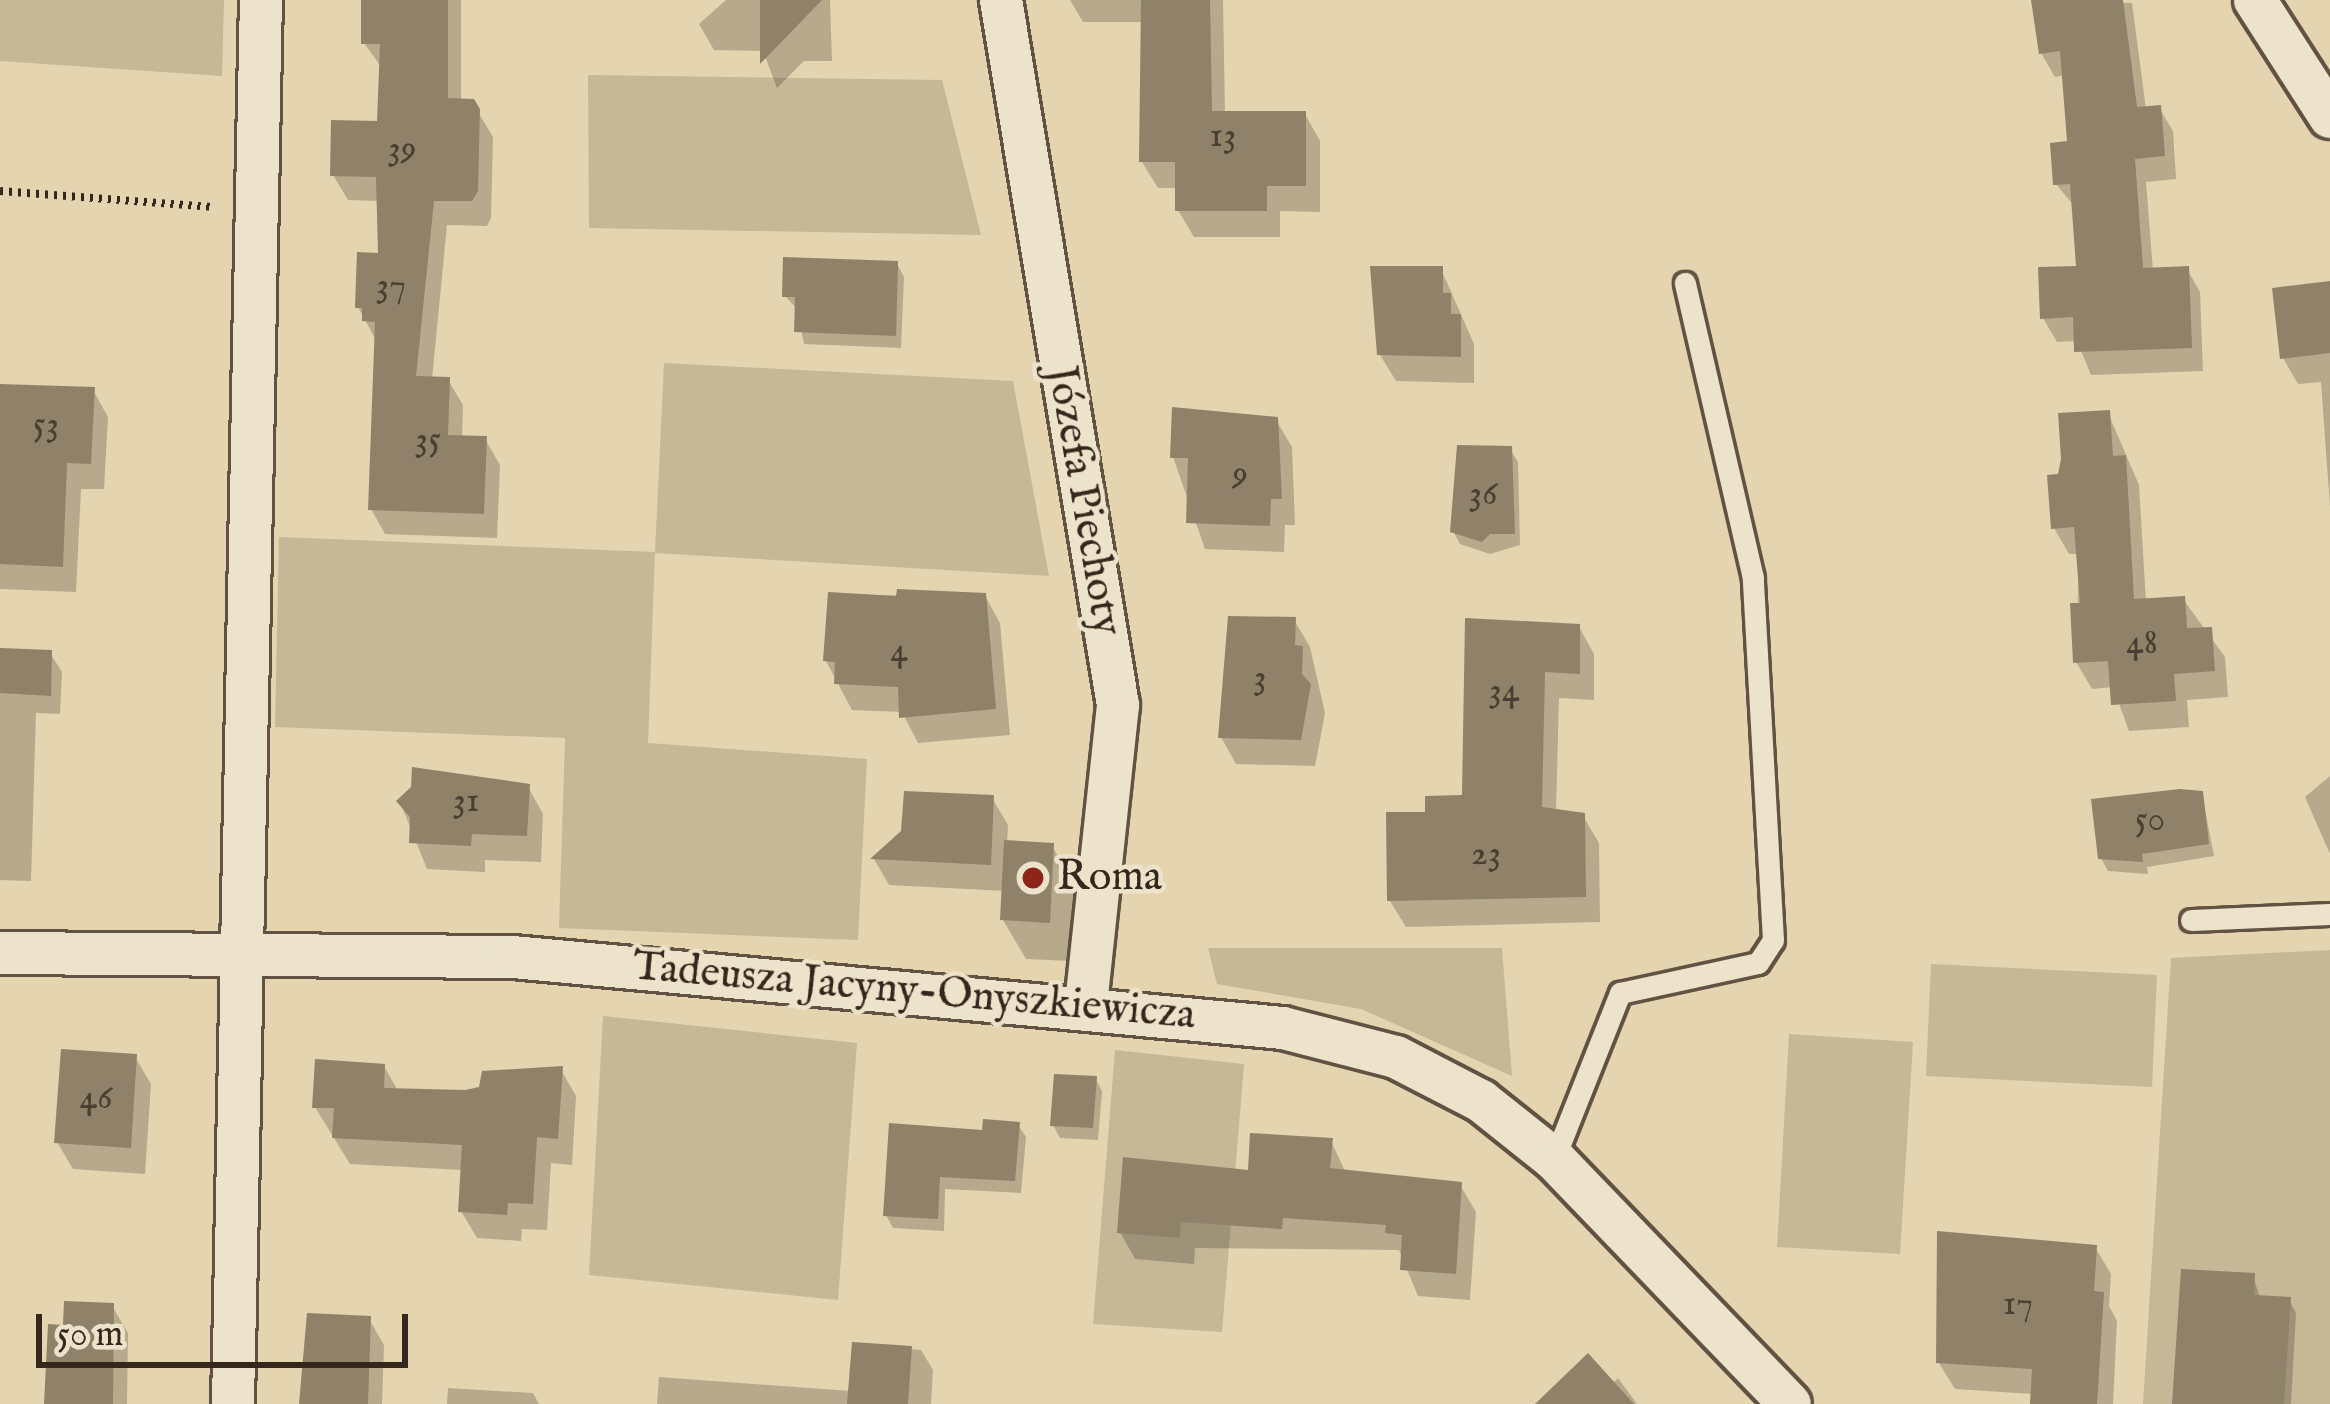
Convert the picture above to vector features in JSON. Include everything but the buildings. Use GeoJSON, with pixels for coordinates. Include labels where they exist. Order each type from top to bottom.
{"type":"FeatureCollection","features":[{"type":"Feature","properties":{"kind":"street"},"geometry":{"type":"LineString","coordinates":[[233,1404],[261,0]]}},
{"type":"Feature","properties":{"kind":"street","name":"Józefa Piechoty"},"geometry":{"type":"LineString","coordinates":[[1000,0],[1118,705],[1086,1004]]}},
{"type":"Feature","properties":{"kind":"street"},"geometry":{"type":"LineString","coordinates":[[2255,0],[2330,117]]}},
{"type":"Feature","properties":{"kind":"street","name":"Tadeusza Jacyny-Onyszkiewicza"},"geometry":{"type":"LineString","coordinates":[[0,953],[513,957],[1086,1004],[1282,1028],[1396,1057],[1481,1101],[1554,1159],[1790,1404]]}},
{"type":"Feature","properties":{"kind":"lane"},"geometry":{"type":"LineString","coordinates":[[1554,1159],[1620,993],[1758,962],[1773,940],[1754,583],[1685,283]]}},
{"type":"Feature","properties":{"kind":"lane"},"geometry":{"type":"LineString","coordinates":[[2191,920],[2330,914]]}},
{"type":"Feature","properties":{"kind":"path"},"geometry":{"type":"LineString","coordinates":[[0,191],[257,210]]}},
{"type":"Feature","properties":{"kind":"shaded area"},"geometry":{"type":"Polygon","coordinates":[[[0,0],[224,0],[222,76],[0,61],[0,0]]]}},
{"type":"Feature","properties":{"kind":"shaded area"},"geometry":{"type":"Polygon","coordinates":[[[588,75],[942,80],[981,235],[589,228],[588,75]]]}},
{"type":"Feature","properties":{"kind":"shaded area"},"geometry":{"type":"Polygon","coordinates":[[[664,363],[1013,381],[1049,576],[655,553],[648,743],[867,759],[858,940],[559,928],[565,738],[275,727],[279,537],[655,552],[664,363]]]}},
{"type":"Feature","properties":{"kind":"shaded area"},"geometry":{"type":"Polygon","coordinates":[[[1208,948],[1502,948],[1512,1076],[1361,1009],[1217,984],[1208,948]]]}},
{"type":"Feature","properties":{"kind":"shaded area"},"geometry":{"type":"Polygon","coordinates":[[[2330,950],[2330,1404],[2143,1404],[2171,958],[2330,950]]]}},
{"type":"Feature","properties":{"kind":"shaded area"},"geometry":{"type":"Polygon","coordinates":[[[1931,964],[2157,975],[2152,1087],[1926,1076],[1931,964]]]}},
{"type":"Feature","properties":{"kind":"shaded area"},"geometry":{"type":"Polygon","coordinates":[[[603,1016],[857,1043],[838,1300],[589,1275],[603,1016]]]}},
{"type":"Feature","properties":{"kind":"shaded area"},"geometry":{"type":"Polygon","coordinates":[[[1789,1034],[1913,1042],[1900,1254],[1777,1247],[1789,1034]]]}},
{"type":"Feature","properties":{"kind":"shaded area"},"geometry":{"type":"Polygon","coordinates":[[[1115,1050],[1244,1064],[1222,1332],[1093,1324],[1115,1050]]]}},
{"type":"Feature","properties":{"kind":"place","name":"Roma"},"geometry":{"type":"Point","coordinates":[1033,878]}}]}
